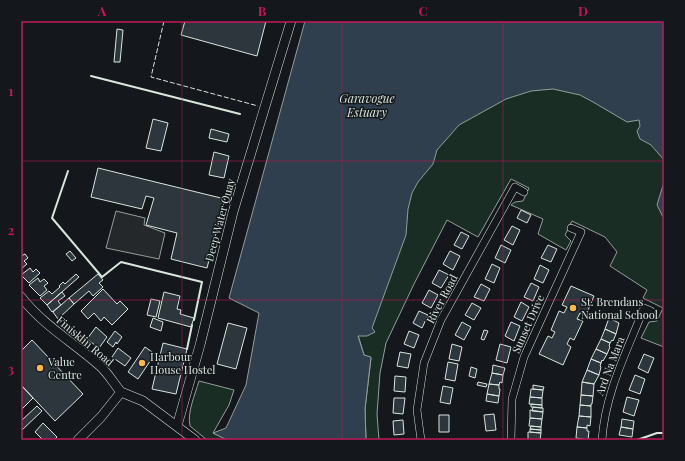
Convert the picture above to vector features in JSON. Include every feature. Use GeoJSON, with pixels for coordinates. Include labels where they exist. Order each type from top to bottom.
{"type":"FeatureCollection","features":[{"type":"Feature","properties":{"kind":"street","name":"Deep Water Quay"},"geometry":{"type":"LineString","coordinates":[[177,426],[200,345],[233,212],[291,21]]}},
{"type":"Feature","properties":{"kind":"street","name":"River Road"},"geometry":{"type":"LineString","coordinates":[[421,440],[417,410],[424,363],[442,320],[515,187],[524,192]]}},
{"type":"Feature","properties":{"kind":"street","name":"Sunset Drive"},"geometry":{"type":"LineString","coordinates":[[511,440],[512,399],[524,357],[581,232],[571,228]]}},
{"type":"Feature","properties":{"kind":"street","name":"Finisklin Road"},"geometry":{"type":"LineString","coordinates":[[21,298],[32,312],[101,367],[121,392]]}},
{"type":"Feature","properties":{"kind":"street","name":"Ard Na Mara"},"geometry":{"type":"LineString","coordinates":[[602,440],[606,407],[625,352],[644,308],[651,311]]}},
{"type":"Feature","properties":{"kind":"street"},"geometry":{"type":"LineString","coordinates":[[78,440],[101,417],[121,392],[143,401],[195,440]]}},
{"type":"Feature","properties":{"kind":"green space"},"geometry":{"type":"Polygon","coordinates":[[[429,21],[664,21],[664,347],[641,338],[649,322],[657,321],[663,308],[643,298],[647,290],[610,266],[617,252],[605,237],[572,221],[565,235],[571,241],[566,250],[538,234],[543,219],[511,205],[515,202],[523,201],[529,188],[511,179],[478,237],[447,220],[386,343],[380,373],[377,414],[379,440],[366,440],[365,409],[371,358],[364,355],[358,335],[429,21]]]}},
{"type":"Feature","properties":{"kind":"green space"},"geometry":{"type":"Polygon","coordinates":[[[199,381],[234,390],[229,405],[213,433],[224,438],[223,440],[207,440],[190,426],[190,409],[199,381]]]}},
{"type":"Feature","properties":{"kind":"shaded area"},"geometry":{"type":"Polygon","coordinates":[[[116,211],[145,218],[144,225],[165,233],[159,259],[106,248],[116,211]]]}},
{"type":"Feature","properties":{"kind":"water","name":"Garavogue Estuary"},"geometry":{"type":"Polygon","coordinates":[[[305,21],[664,21],[664,160],[651,145],[640,139],[637,131],[640,126],[639,120],[627,122],[580,95],[553,89],[531,91],[506,99],[459,125],[437,150],[433,164],[418,182],[412,193],[408,209],[406,235],[372,328],[375,332],[367,336],[358,336],[364,355],[371,357],[365,409],[366,440],[227,440],[213,433],[226,428],[246,385],[259,313],[229,298],[305,21]]]}},
{"type":"Feature","properties":{"kind":"water"},"geometry":{"type":"Polygon","coordinates":[[[664,182],[664,219],[657,205],[664,182]]]}},
{"type":"Feature","properties":{"kind":"building"},"geometry":{"type":"Polygon","coordinates":[[[185,21],[266,21],[257,56],[181,35],[185,21]]]}},
{"type":"Feature","properties":{"kind":"building"},"geometry":{"type":"Polygon","coordinates":[[[117,29],[123,30],[120,62],[114,62],[117,29]]]}},
{"type":"Feature","properties":{"kind":"building"},"geometry":{"type":"Polygon","coordinates":[[[153,119],[168,123],[161,151],[146,148],[153,119]]]}},
{"type":"Feature","properties":{"kind":"building"},"geometry":{"type":"Polygon","coordinates":[[[211,129],[229,134],[227,142],[209,138],[211,129]]]}},
{"type":"Feature","properties":{"kind":"building"},"geometry":{"type":"Polygon","coordinates":[[[214,152],[229,156],[224,178],[209,175],[214,152]]]}},
{"type":"Feature","properties":{"kind":"building"},"geometry":{"type":"Polygon","coordinates":[[[98,168],[225,199],[207,268],[171,259],[177,233],[146,225],[154,198],[146,196],[142,209],[91,197],[98,168]]]}},
{"type":"Feature","properties":{"kind":"building"},"geometry":{"type":"Polygon","coordinates":[[[521,210],[531,215],[527,223],[517,218],[521,210]]]}},
{"type":"Feature","properties":{"kind":"building"},"geometry":{"type":"Polygon","coordinates":[[[512,226],[520,230],[513,245],[504,240],[512,226]]]}},
{"type":"Feature","properties":{"kind":"building"},"geometry":{"type":"Polygon","coordinates":[[[461,232],[469,236],[462,249],[454,245],[461,232]]]}},
{"type":"Feature","properties":{"kind":"building"},"geometry":{"type":"Polygon","coordinates":[[[501,245],[511,250],[505,263],[495,258],[501,245]]]}},
{"type":"Feature","properties":{"kind":"building"},"geometry":{"type":"Polygon","coordinates":[[[548,245],[557,249],[551,262],[541,258],[548,245]]]}},
{"type":"Feature","properties":{"kind":"building"},"geometry":{"type":"Polygon","coordinates":[[[70,251],[76,258],[72,261],[66,254],[70,251]]]}},
{"type":"Feature","properties":{"kind":"building"},"geometry":{"type":"Polygon","coordinates":[[[450,251],[460,256],[453,270],[443,264],[450,251]]]}},
{"type":"Feature","properties":{"kind":"building"},"geometry":{"type":"Polygon","coordinates":[[[25,254],[28,258],[24,261],[27,264],[21,269],[21,256],[25,254]]]}},
{"type":"Feature","properties":{"kind":"building"},"geometry":{"type":"Polygon","coordinates":[[[492,264],[500,268],[494,283],[485,279],[492,264]]]}},
{"type":"Feature","properties":{"kind":"building"},"geometry":{"type":"Polygon","coordinates":[[[540,265],[549,270],[543,283],[534,279],[540,265]]]}},
{"type":"Feature","properties":{"kind":"building"},"geometry":{"type":"Polygon","coordinates":[[[30,268],[33,272],[36,269],[40,273],[29,283],[21,275],[30,268]]]}},
{"type":"Feature","properties":{"kind":"building"},"geometry":{"type":"Polygon","coordinates":[[[439,270],[449,275],[441,288],[432,283],[439,270]]]}},
{"type":"Feature","properties":{"kind":"building"},"geometry":{"type":"Polygon","coordinates":[[[76,274],[79,277],[47,305],[40,298],[49,291],[52,294],[63,282],[65,284],[76,274]]]}},
{"type":"Feature","properties":{"kind":"building"},"geometry":{"type":"Polygon","coordinates":[[[98,274],[103,280],[99,283],[103,287],[93,296],[89,291],[74,304],[69,298],[98,274]]]}},
{"type":"Feature","properties":{"kind":"building"},"geometry":{"type":"Polygon","coordinates":[[[38,278],[40,282],[44,279],[48,283],[44,286],[47,290],[40,296],[29,285],[38,278]]]}},
{"type":"Feature","properties":{"kind":"building"},"geometry":{"type":"Polygon","coordinates":[[[531,283],[539,287],[533,301],[524,297],[531,283]]]}},
{"type":"Feature","properties":{"kind":"building"},"geometry":{"type":"Polygon","coordinates":[[[481,284],[490,289],[484,301],[474,297],[481,284]]]}},
{"type":"Feature","properties":{"kind":"building"},"geometry":{"type":"Polygon","coordinates":[[[571,286],[594,296],[586,315],[580,313],[577,319],[583,321],[574,340],[570,338],[567,344],[571,347],[563,365],[539,354],[548,336],[552,338],[555,332],[551,330],[559,311],[564,313],[567,307],[562,305],[571,286]]]}},
{"type":"Feature","properties":{"kind":"building"},"geometry":{"type":"Polygon","coordinates":[[[103,289],[117,304],[120,301],[128,309],[112,325],[104,317],[101,321],[94,313],[88,319],[81,311],[103,289]]]}},
{"type":"Feature","properties":{"kind":"building"},"geometry":{"type":"Polygon","coordinates":[[[429,290],[438,295],[431,308],[422,303],[429,290]]]}},
{"type":"Feature","properties":{"kind":"building"},"geometry":{"type":"Polygon","coordinates":[[[62,292],[65,296],[58,301],[61,305],[52,312],[47,305],[62,292]]]}},
{"type":"Feature","properties":{"kind":"building"},"geometry":{"type":"Polygon","coordinates":[[[164,292],[180,296],[177,309],[181,310],[180,314],[194,318],[191,327],[158,318],[164,292]]]}},
{"type":"Feature","properties":{"kind":"building"},"geometry":{"type":"Polygon","coordinates":[[[69,298],[74,304],[58,319],[53,312],[69,298]]]}},
{"type":"Feature","properties":{"kind":"building"},"geometry":{"type":"Polygon","coordinates":[[[151,299],[160,301],[156,317],[147,315],[151,299]]]}},
{"type":"Feature","properties":{"kind":"building"},"geometry":{"type":"Polygon","coordinates":[[[521,302],[529,307],[522,321],[514,317],[521,302]]]}},
{"type":"Feature","properties":{"kind":"building"},"geometry":{"type":"Polygon","coordinates":[[[472,303],[481,308],[474,320],[465,315],[472,303]]]}},
{"type":"Feature","properties":{"kind":"building"},"geometry":{"type":"Polygon","coordinates":[[[419,311],[428,315],[422,328],[413,323],[419,311]]]}},
{"type":"Feature","properties":{"kind":"building"},"geometry":{"type":"Polygon","coordinates":[[[153,318],[163,322],[161,331],[150,327],[153,318]]]}},
{"type":"Feature","properties":{"kind":"building"},"geometry":{"type":"Polygon","coordinates":[[[609,318],[619,323],[616,334],[605,329],[609,318]]]}},
{"type":"Feature","properties":{"kind":"building"},"geometry":{"type":"Polygon","coordinates":[[[462,322],[471,327],[464,340],[455,335],[462,322]]]}},
{"type":"Feature","properties":{"kind":"building"},"geometry":{"type":"Polygon","coordinates":[[[511,322],[520,326],[514,341],[505,336],[511,322]]]}},
{"type":"Feature","properties":{"kind":"building"},"geometry":{"type":"Polygon","coordinates":[[[228,323],[247,328],[236,369],[217,364],[228,323]]]}},
{"type":"Feature","properties":{"kind":"building"},"geometry":{"type":"Polygon","coordinates":[[[96,327],[107,337],[99,348],[87,339],[96,327]]]}},
{"type":"Feature","properties":{"kind":"building"},"geometry":{"type":"Polygon","coordinates":[[[605,329],[616,334],[613,341],[612,340],[610,343],[601,339],[605,329]]]}},
{"type":"Feature","properties":{"kind":"building"},"geometry":{"type":"Polygon","coordinates":[[[484,330],[488,331],[484,340],[481,339],[484,330]]]}},
{"type":"Feature","properties":{"kind":"building"},"geometry":{"type":"Polygon","coordinates":[[[115,331],[122,337],[113,347],[107,342],[115,331]]]}},
{"type":"Feature","properties":{"kind":"building"},"geometry":{"type":"Polygon","coordinates":[[[409,331],[419,335],[414,348],[404,344],[409,331]]]}},
{"type":"Feature","properties":{"kind":"building"},"geometry":{"type":"Polygon","coordinates":[[[601,339],[610,343],[607,354],[596,349],[601,339]]]}},
{"type":"Feature","properties":{"kind":"building","name":"Value Centre"},"geometry":{"type":"Polygon","coordinates":[[[32,340],[83,394],[55,421],[21,385],[21,351],[32,340]]]}},
{"type":"Feature","properties":{"kind":"building"},"geometry":{"type":"Polygon","coordinates":[[[163,343],[187,349],[176,394],[152,389],[163,343]]]}},
{"type":"Feature","properties":{"kind":"building"},"geometry":{"type":"Polygon","coordinates":[[[452,344],[462,347],[459,361],[449,359],[452,344]]]}},
{"type":"Feature","properties":{"kind":"building"},"geometry":{"type":"Polygon","coordinates":[[[500,344],[511,347],[507,363],[496,360],[500,344]]]}},
{"type":"Feature","properties":{"kind":"building","name":"Harbour House Hostel"},"geometry":{"type":"Polygon","coordinates":[[[145,347],[155,354],[138,379],[128,372],[145,347]]]}},
{"type":"Feature","properties":{"kind":"building"},"geometry":{"type":"Polygon","coordinates":[[[118,348],[131,358],[125,366],[112,357],[118,348]]]}},
{"type":"Feature","properties":{"kind":"building"},"geometry":{"type":"Polygon","coordinates":[[[596,349],[607,354],[601,363],[591,359],[596,349]]]}},
{"type":"Feature","properties":{"kind":"building"},"geometry":{"type":"Polygon","coordinates":[[[400,352],[411,354],[408,368],[397,366],[400,352]]]}},
{"type":"Feature","properties":{"kind":"building"},"geometry":{"type":"Polygon","coordinates":[[[644,354],[654,358],[648,373],[638,368],[644,354]]]}},
{"type":"Feature","properties":{"kind":"building"},"geometry":{"type":"Polygon","coordinates":[[[591,359],[601,363],[599,375],[587,370],[591,359]]]}},
{"type":"Feature","properties":{"kind":"building"},"geometry":{"type":"Polygon","coordinates":[[[448,362],[458,364],[455,381],[445,379],[448,362]]]}},
{"type":"Feature","properties":{"kind":"building"},"geometry":{"type":"Polygon","coordinates":[[[493,365],[505,368],[503,375],[492,373],[493,365]]]}},
{"type":"Feature","properties":{"kind":"building"},"geometry":{"type":"Polygon","coordinates":[[[471,367],[477,369],[475,378],[469,376],[471,367]]]}},
{"type":"Feature","properties":{"kind":"building"},"geometry":{"type":"Polygon","coordinates":[[[587,370],[599,375],[594,384],[582,382],[587,370]]]}},
{"type":"Feature","properties":{"kind":"building"},"geometry":{"type":"Polygon","coordinates":[[[492,373],[503,375],[502,383],[500,382],[499,385],[489,384],[492,373]]]}},
{"type":"Feature","properties":{"kind":"building"},"geometry":{"type":"Polygon","coordinates":[[[635,375],[645,379],[640,394],[629,390],[635,375]]]}},
{"type":"Feature","properties":{"kind":"building"},"geometry":{"type":"Polygon","coordinates":[[[395,376],[406,377],[405,392],[394,391],[395,376]]]}},
{"type":"Feature","properties":{"kind":"building"},"geometry":{"type":"Polygon","coordinates":[[[478,382],[487,384],[486,387],[477,385],[478,382]]]}},
{"type":"Feature","properties":{"kind":"building"},"geometry":{"type":"Polygon","coordinates":[[[582,382],[594,384],[593,396],[581,395],[582,382]]]}},
{"type":"Feature","properties":{"kind":"building"},"geometry":{"type":"Polygon","coordinates":[[[489,384],[499,385],[499,396],[487,394],[489,384]]]}},
{"type":"Feature","properties":{"kind":"building"},"geometry":{"type":"Polygon","coordinates":[[[21,385],[33,398],[21,410],[21,385]]]}},
{"type":"Feature","properties":{"kind":"building"},"geometry":{"type":"Polygon","coordinates":[[[533,385],[544,387],[543,390],[533,389],[533,385]]]}},
{"type":"Feature","properties":{"kind":"building"},"geometry":{"type":"Polygon","coordinates":[[[443,386],[453,388],[450,404],[440,402],[443,386]]]}},
{"type":"Feature","properties":{"kind":"building"},"geometry":{"type":"Polygon","coordinates":[[[531,389],[543,390],[542,398],[530,397],[531,389]]]}},
{"type":"Feature","properties":{"kind":"building"},"geometry":{"type":"Polygon","coordinates":[[[487,394],[499,396],[498,403],[486,401],[487,394]]]}},
{"type":"Feature","properties":{"kind":"building"},"geometry":{"type":"Polygon","coordinates":[[[581,395],[593,396],[591,406],[580,405],[581,395]]]}},
{"type":"Feature","properties":{"kind":"building"},"geometry":{"type":"Polygon","coordinates":[[[530,397],[542,398],[542,405],[529,404],[530,397]]]}},
{"type":"Feature","properties":{"kind":"building"},"geometry":{"type":"Polygon","coordinates":[[[627,397],[639,400],[634,416],[623,412],[627,397]]]}},
{"type":"Feature","properties":{"kind":"building"},"geometry":{"type":"Polygon","coordinates":[[[394,398],[405,398],[403,414],[393,413],[394,398]]]}},
{"type":"Feature","properties":{"kind":"building"},"geometry":{"type":"Polygon","coordinates":[[[531,404],[542,405],[542,408],[531,407],[531,404]]]}},
{"type":"Feature","properties":{"kind":"building"},"geometry":{"type":"Polygon","coordinates":[[[580,405],[591,406],[591,417],[579,416],[580,405]]]}},
{"type":"Feature","properties":{"kind":"building"},"geometry":{"type":"Polygon","coordinates":[[[37,406],[42,411],[21,431],[21,421],[37,406]]]}},
{"type":"Feature","properties":{"kind":"building"},"geometry":{"type":"Polygon","coordinates":[[[533,407],[543,408],[543,412],[532,411],[533,407]]]}},
{"type":"Feature","properties":{"kind":"building"},"geometry":{"type":"Polygon","coordinates":[[[530,410],[543,412],[542,419],[530,418],[530,410]]]}},
{"type":"Feature","properties":{"kind":"building"},"geometry":{"type":"Polygon","coordinates":[[[494,414],[496,430],[486,431],[484,415],[494,414]]]}},
{"type":"Feature","properties":{"kind":"building"},"geometry":{"type":"Polygon","coordinates":[[[439,415],[449,415],[449,432],[439,432],[439,415]]]}},
{"type":"Feature","properties":{"kind":"building"},"geometry":{"type":"Polygon","coordinates":[[[579,416],[591,417],[590,426],[587,425],[587,428],[577,427],[579,416]]]}},
{"type":"Feature","properties":{"kind":"building"},"geometry":{"type":"Polygon","coordinates":[[[530,418],[542,419],[541,427],[529,426],[530,418]]]}},
{"type":"Feature","properties":{"kind":"building"},"geometry":{"type":"Polygon","coordinates":[[[622,419],[634,421],[633,429],[621,427],[622,419]]]}},
{"type":"Feature","properties":{"kind":"building"},"geometry":{"type":"Polygon","coordinates":[[[403,420],[404,434],[394,435],[393,421],[403,420]]]}},
{"type":"Feature","properties":{"kind":"building"},"geometry":{"type":"Polygon","coordinates":[[[43,423],[57,437],[54,440],[43,440],[35,432],[43,423]]]}},
{"type":"Feature","properties":{"kind":"building"},"geometry":{"type":"Polygon","coordinates":[[[531,426],[541,427],[541,430],[530,429],[531,426]]]}},
{"type":"Feature","properties":{"kind":"building"},"geometry":{"type":"Polygon","coordinates":[[[577,427],[587,428],[587,431],[589,431],[588,440],[576,438],[577,427]]]}},
{"type":"Feature","properties":{"kind":"building"},"geometry":{"type":"Polygon","coordinates":[[[621,427],[633,429],[632,437],[619,435],[621,427]]]}},
{"type":"Feature","properties":{"kind":"building"},"geometry":{"type":"Polygon","coordinates":[[[530,429],[541,430],[541,433],[530,432],[530,429]]]}},
{"type":"Feature","properties":{"kind":"building"},"geometry":{"type":"Polygon","coordinates":[[[528,432],[541,433],[540,440],[528,440],[528,432]]]}},
{"type":"Feature","properties":{"kind":"fence"},"geometry":{"type":"LineString","coordinates":[[164,21],[151,77],[258,106]]}},
{"type":"Feature","properties":{"kind":"wall"},"geometry":{"type":"LineString","coordinates":[[91,76],[240,114]]}},
{"type":"Feature","properties":{"kind":"wall"},"geometry":{"type":"LineString","coordinates":[[68,171],[52,218],[102,277],[121,262],[202,282],[194,320]]}},
{"type":"Feature","properties":{"kind":"wall"},"geometry":{"type":"LineString","coordinates":[[187,349],[192,325]]}},
{"type":"Feature","properties":{"kind":"wall"},"geometry":{"type":"LineString","coordinates":[[637,440],[657,433],[664,433]]}},
{"type":"Feature","properties":{"kind":"place","name":"St. Brendans National School"},"geometry":{"type":"Point","coordinates":[573,308]}},
{"type":"Feature","properties":{"kind":"place","name":"Harbour House Hostel"},"geometry":{"type":"Point","coordinates":[142,363]}},
{"type":"Feature","properties":{"kind":"place","name":"Value Centre"},"geometry":{"type":"Point","coordinates":[40,368]}}]}
